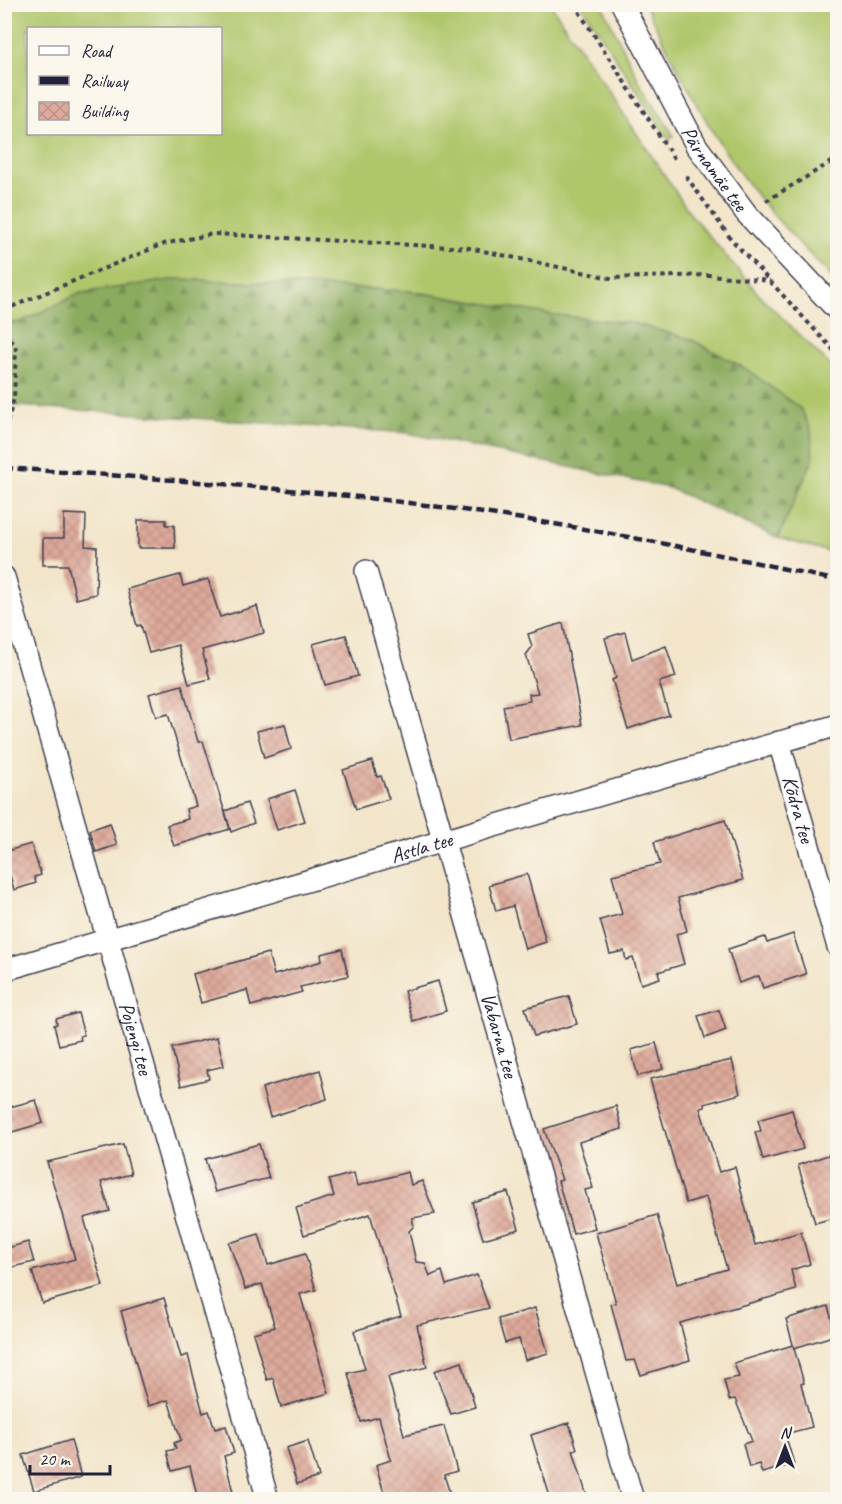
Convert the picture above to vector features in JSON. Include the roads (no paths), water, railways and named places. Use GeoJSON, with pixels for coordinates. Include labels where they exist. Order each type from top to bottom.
{"type":"FeatureCollection","features":[{"type":"Feature","properties":{"kind":"street","name":"Pärnamäe tee"},"geometry":{"type":"LineString","coordinates":[[622,4],[696,145],[746,213],[837,311]]}},
{"type":"Feature","properties":{"kind":"street","name":"Vabarna tee"},"geometry":{"type":"LineString","coordinates":[[366,571],[633,1500]]}},
{"type":"Feature","properties":{"kind":"street","name":"Pojengi tee"},"geometry":{"type":"LineString","coordinates":[[4,578],[268,1500]]}},
{"type":"Feature","properties":{"kind":"street","name":"Astla tee"},"geometry":{"type":"LineString","coordinates":[[4,970],[837,725]]}},
{"type":"Feature","properties":{"kind":"street","name":"Kõdra tee"},"geometry":{"type":"LineString","coordinates":[[779,742],[837,947]]}},
{"type":"Feature","properties":{"kind":"railway"},"geometry":{"type":"LineString","coordinates":[[4,468],[248,486],[457,509],[649,541],[838,581]]}}]}
